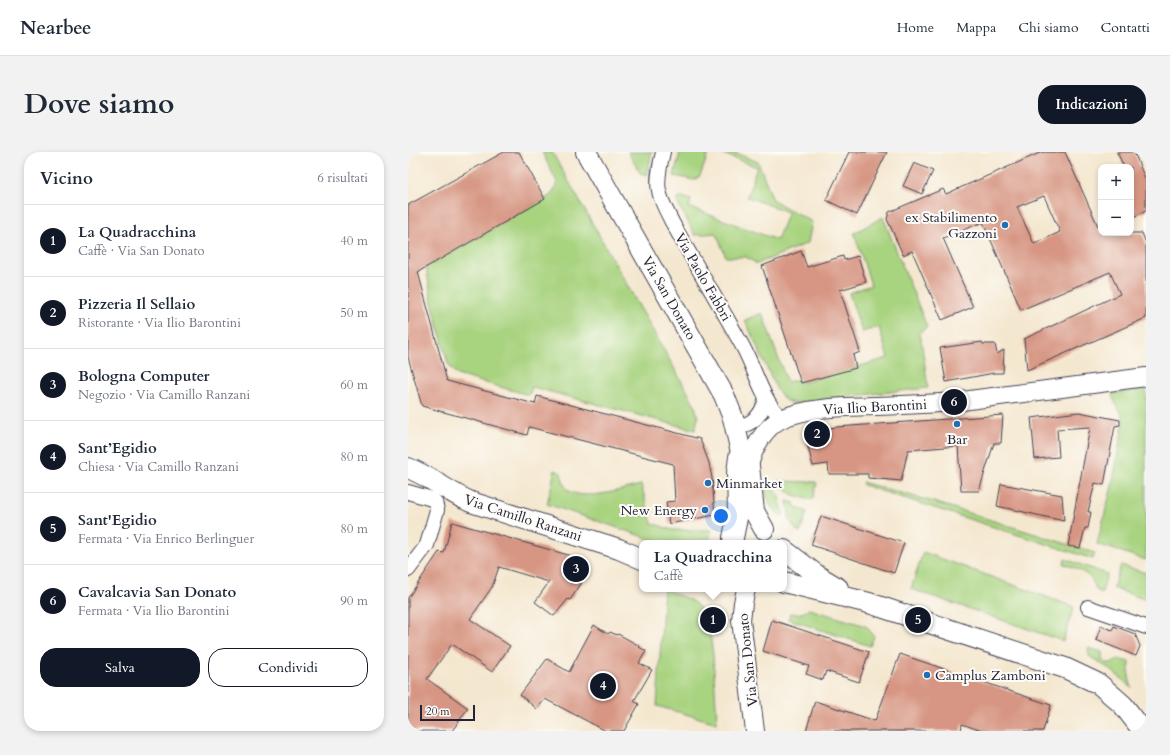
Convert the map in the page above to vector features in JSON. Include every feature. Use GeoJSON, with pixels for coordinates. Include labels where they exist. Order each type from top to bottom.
{"type":"FeatureCollection","features":[{"type":"Feature","properties":{"kind":"main road","name":"Via San Donato"},"geometry":{"type":"LineString","coordinates":[[586,152],[716,381],[729,407],[745,457],[754,511],[764,529],[773,534],[777,540]]}},
{"type":"Feature","properties":{"kind":"main road","name":"Via San Donato"},"geometry":{"type":"LineString","coordinates":[[732,540],[738,513],[737,474],[745,457]]}},
{"type":"Feature","properties":{"kind":"main road","name":"Via Camillo Ranzani"},"geometry":{"type":"LineString","coordinates":[[408,468],[424,475],[458,496],[472,502],[639,557]]}},
{"type":"Feature","properties":{"kind":"main road"},"geometry":{"type":"LineString","coordinates":[[733,540],[736,534],[744,529],[754,527],[764,529]]}},
{"type":"Feature","properties":{"kind":"main road"},"geometry":{"type":"LineString","coordinates":[[787,552],[818,576],[840,590],[868,603]]}},
{"type":"Feature","properties":{"kind":"main road"},"geometry":{"type":"LineString","coordinates":[[787,583],[868,603],[1065,668],[1099,684],[1123,706],[1143,731]]}},
{"type":"Feature","properties":{"kind":"street","name":"Via Paolo Fabbri"},"geometry":{"type":"LineString","coordinates":[[663,152],[657,186],[662,203],[743,347],[766,399],[782,419]]}},
{"type":"Feature","properties":{"kind":"street","name":"Via Ilio Barontini"},"geometry":{"type":"LineString","coordinates":[[745,457],[752,454],[755,446],[766,432],[782,419],[809,411],[954,402],[1146,377]]}},
{"type":"Feature","properties":{"kind":"street"},"geometry":{"type":"LineString","coordinates":[[735,429],[744,426],[758,416],[766,399]]}},
{"type":"Feature","properties":{"kind":"street"},"geometry":{"type":"LineString","coordinates":[[408,492],[432,499],[435,502],[437,510],[427,545],[408,570]]}},
{"type":"Feature","properties":{"kind":"street","name":"Via San Donato"},"geometry":{"type":"LineString","coordinates":[[745,592],[742,603],[741,620],[755,731]]}},
{"type":"Feature","properties":{"kind":"street"},"geometry":{"type":"LineString","coordinates":[[1088,607],[1146,627]]}},
{"type":"Feature","properties":{"kind":"green space"},"geometry":{"type":"Polygon","coordinates":[[[542,152],[552,152],[695,405],[698,418],[695,430],[532,387],[529,395],[457,375],[448,364],[432,302],[426,267],[553,193],[557,182],[542,152]]]}},
{"type":"Feature","properties":{"kind":"green space"},"geometry":{"type":"Polygon","coordinates":[[[628,152],[652,152],[647,175],[640,173],[628,152]]]}},
{"type":"Feature","properties":{"kind":"green space"},"geometry":{"type":"Polygon","coordinates":[[[680,152],[709,152],[700,176],[694,180],[674,176],[680,152]]]}},
{"type":"Feature","properties":{"kind":"green space"},"geometry":{"type":"Polygon","coordinates":[[[718,152],[733,152],[758,162],[773,200],[812,222],[808,243],[757,264],[746,257],[726,257],[716,233],[695,235],[676,200],[682,197],[691,200],[689,207],[777,240],[788,212],[747,197],[757,167],[718,152]]]}},
{"type":"Feature","properties":{"kind":"green space"},"geometry":{"type":"Polygon","coordinates":[[[883,217],[927,327],[920,332],[928,388],[798,403],[791,403],[785,400],[777,390],[745,320],[762,313],[787,382],[800,379],[802,383],[888,358],[879,327],[862,332],[849,293],[871,285],[854,233],[883,217]]]}},
{"type":"Feature","properties":{"kind":"green space"},"geometry":{"type":"Polygon","coordinates":[[[1146,388],[1146,560],[1097,544],[1112,486],[1124,420],[1112,394],[1146,388]]]}},
{"type":"Feature","properties":{"kind":"green space"},"geometry":{"type":"Polygon","coordinates":[[[555,470],[561,473],[563,482],[568,490],[584,495],[604,494],[641,485],[652,523],[672,530],[712,530],[709,540],[653,540],[547,504],[555,470]]]}},
{"type":"Feature","properties":{"kind":"green space"},"geometry":{"type":"Polygon","coordinates":[[[776,482],[817,483],[813,499],[811,500],[793,495],[776,482]]]}},
{"type":"Feature","properties":{"kind":"green space"},"geometry":{"type":"Polygon","coordinates":[[[862,482],[934,502],[1095,553],[1093,559],[863,485],[862,482]]]}},
{"type":"Feature","properties":{"kind":"green space"},"geometry":{"type":"Polygon","coordinates":[[[768,483],[778,493],[784,515],[782,516],[774,510],[768,501],[766,489],[768,483]]]}},
{"type":"Feature","properties":{"kind":"green space"},"geometry":{"type":"Polygon","coordinates":[[[787,501],[794,503],[794,506],[807,512],[800,533],[790,521],[787,501]]]}},
{"type":"Feature","properties":{"kind":"green space"},"geometry":{"type":"Polygon","coordinates":[[[923,552],[1074,607],[1063,641],[911,589],[923,552]]]}},
{"type":"Feature","properties":{"kind":"green space"},"geometry":{"type":"Polygon","coordinates":[[[1065,559],[1107,574],[1102,593],[1096,590],[1094,584],[1088,576],[1080,570],[1064,564],[1065,559]]]}},
{"type":"Feature","properties":{"kind":"green space"},"geometry":{"type":"Polygon","coordinates":[[[1121,565],[1146,573],[1146,600],[1113,588],[1121,565]]]}},
{"type":"Feature","properties":{"kind":"green space"},"geometry":{"type":"Polygon","coordinates":[[[664,592],[671,592],[692,601],[698,606],[708,620],[713,654],[717,723],[657,706],[664,592]]]}},
{"type":"Feature","properties":{"kind":"green space"},"geometry":{"type":"Polygon","coordinates":[[[809,609],[866,626],[874,636],[870,646],[788,619],[790,613],[800,613],[809,609]]]}},
{"type":"Feature","properties":{"kind":"green space"},"geometry":{"type":"Polygon","coordinates":[[[1088,648],[1102,652],[1102,660],[1106,663],[1113,663],[1118,659],[1129,662],[1129,677],[1132,688],[1111,670],[1089,656],[1088,648]]]}},
{"type":"Feature","properties":{"kind":"building"},"geometry":{"type":"Polygon","coordinates":[[[504,152],[519,152],[545,199],[418,272],[447,381],[535,404],[537,396],[700,439],[709,463],[712,478],[715,515],[669,524],[666,502],[675,501],[673,464],[529,427],[527,435],[422,406],[408,357],[408,205],[504,152]]]}},
{"type":"Feature","properties":{"kind":"building"},"geometry":{"type":"Polygon","coordinates":[[[849,152],[887,152],[857,215],[826,200],[849,152]]]}},
{"type":"Feature","properties":{"kind":"building"},"geometry":{"type":"Polygon","coordinates":[[[1042,152],[1065,152],[1098,226],[1098,236],[1134,236],[1134,233],[1142,233],[1146,243],[1146,318],[1027,370],[1024,339],[1120,294],[1110,272],[1021,310],[983,222],[943,238],[973,307],[942,320],[912,251],[903,255],[887,219],[889,212],[943,189],[946,194],[1042,152]],[[1044,196],[1017,207],[1034,244],[1060,232],[1044,196]]]}},
{"type":"Feature","properties":{"kind":"building"},"geometry":{"type":"Polygon","coordinates":[[[1117,152],[1134,152],[1146,181],[1146,211],[1134,217],[1134,164],[1123,164],[1117,152]]]}},
{"type":"Feature","properties":{"kind":"building"},"geometry":{"type":"Polygon","coordinates":[[[914,163],[933,171],[922,194],[903,186],[914,163]]]}},
{"type":"Feature","properties":{"kind":"building"},"geometry":{"type":"Polygon","coordinates":[[[801,251],[807,267],[843,256],[844,260],[858,256],[866,282],[840,290],[860,352],[853,355],[856,368],[801,383],[762,266],[801,251]]]}},
{"type":"Feature","properties":{"kind":"building"},"geometry":{"type":"Polygon","coordinates":[[[982,342],[983,344],[995,344],[997,354],[1004,350],[1003,373],[994,373],[946,382],[940,348],[982,342]]]}},
{"type":"Feature","properties":{"kind":"building"},"geometry":{"type":"Polygon","coordinates":[[[1079,412],[1120,420],[1120,425],[1115,426],[1104,485],[1095,483],[1088,512],[1091,512],[1088,528],[1085,528],[1080,548],[1068,546],[1090,427],[1057,429],[1059,457],[1035,459],[1031,418],[1079,412]]]}},
{"type":"Feature","properties":{"kind":"building"},"geometry":{"type":"Polygon","coordinates":[[[1003,415],[1001,443],[994,443],[979,491],[961,491],[958,446],[908,450],[901,481],[868,478],[868,474],[829,474],[828,464],[813,466],[804,432],[837,427],[1003,415]]]}},
{"type":"Feature","properties":{"kind":"building"},"geometry":{"type":"Polygon","coordinates":[[[1001,484],[1062,495],[1064,521],[997,506],[1001,484]]]}},
{"type":"Feature","properties":{"kind":"building"},"geometry":{"type":"Polygon","coordinates":[[[821,516],[904,543],[894,573],[811,545],[821,516]]]}},
{"type":"Feature","properties":{"kind":"building"},"geometry":{"type":"Polygon","coordinates":[[[452,522],[586,560],[581,584],[570,600],[568,599],[554,616],[535,602],[549,582],[499,567],[492,587],[470,619],[510,646],[492,672],[452,644],[427,679],[468,708],[452,731],[408,731],[408,598],[439,552],[444,553],[452,522]]]}},
{"type":"Feature","properties":{"kind":"building"},"geometry":{"type":"Polygon","coordinates":[[[772,620],[869,652],[859,682],[826,671],[823,680],[806,674],[809,666],[763,651],[772,620]]]}},
{"type":"Feature","properties":{"kind":"building"},"geometry":{"type":"Polygon","coordinates":[[[594,625],[608,634],[610,632],[617,635],[618,634],[640,646],[639,647],[646,651],[639,663],[652,670],[634,701],[639,704],[624,731],[606,731],[545,699],[537,709],[520,695],[547,659],[569,672],[594,625]]]}},
{"type":"Feature","properties":{"kind":"building"},"geometry":{"type":"Polygon","coordinates":[[[1101,626],[1112,630],[1114,626],[1135,634],[1140,646],[1136,656],[1096,640],[1101,626]]]}},
{"type":"Feature","properties":{"kind":"building","name":"Camplus Zamboni"},"geometry":{"type":"Polygon","coordinates":[[[900,654],[1051,705],[1043,731],[982,731],[962,724],[961,731],[806,731],[815,701],[875,721],[900,654]]]}},
{"type":"Feature","properties":{"kind":"place","name":"ex Stabilimento Gazzoni"},"geometry":{"type":"Point","coordinates":[1005,225]}},
{"type":"Feature","properties":{"kind":"place","name":"Cavalcavia San Donato"},"geometry":{"type":"Point","coordinates":[954,402]}},
{"type":"Feature","properties":{"kind":"place","name":"Bar"},"geometry":{"type":"Point","coordinates":[957,424]}},
{"type":"Feature","properties":{"kind":"place","name":"Pizzeria Il Sellaio"},"geometry":{"type":"Point","coordinates":[817,434]}},
{"type":"Feature","properties":{"kind":"place","name":"Minmarket"},"geometry":{"type":"Point","coordinates":[708,483]}},
{"type":"Feature","properties":{"kind":"place","name":"New Energy"},"geometry":{"type":"Point","coordinates":[705,510]}},
{"type":"Feature","properties":{"kind":"place","name":"Bologna Computer"},"geometry":{"type":"Point","coordinates":[576,569]}},
{"type":"Feature","properties":{"kind":"place","name":"La Quadracchina"},"geometry":{"type":"Point","coordinates":[713,620]}},
{"type":"Feature","properties":{"kind":"place","name":"Sant'Egidio"},"geometry":{"type":"Point","coordinates":[918,620]}},
{"type":"Feature","properties":{"kind":"place","name":"Camplus Zamboni"},"geometry":{"type":"Point","coordinates":[927,675]}},
{"type":"Feature","properties":{"kind":"place","name":"Sant’Egidio"},"geometry":{"type":"Point","coordinates":[603,686]}}]}
